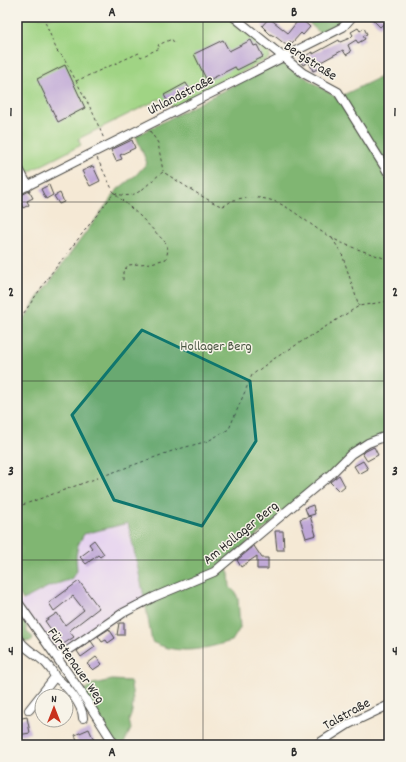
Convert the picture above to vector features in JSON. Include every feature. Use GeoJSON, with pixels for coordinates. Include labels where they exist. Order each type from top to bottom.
{"type":"FeatureCollection","features":[{"type":"Feature","properties":{"kind":"street","name":"Bergstraße"},"geometry":{"type":"LineString","coordinates":[[234,17],[281,57],[303,73],[338,92],[389,174]]}},
{"type":"Feature","properties":{"kind":"street","name":"Uhlandstraße"},"geometry":{"type":"LineString","coordinates":[[17,192],[146,125],[343,27],[352,17]]}},
{"type":"Feature","properties":{"kind":"street"},"geometry":{"type":"LineString","coordinates":[[17,165],[28,186]]}},
{"type":"Feature","properties":{"kind":"street","name":"Am Hollager Berg"},"geometry":{"type":"LineString","coordinates":[[57,658],[123,613],[154,597],[214,572],[331,474],[351,454],[368,443],[389,435]]}},
{"type":"Feature","properties":{"kind":"street","name":"Fürstenauer Weg"},"geometry":{"type":"LineString","coordinates":[[18,605],[81,692],[115,745]]}},
{"type":"Feature","properties":{"kind":"street"},"geometry":{"type":"LineString","coordinates":[[17,637],[21,644],[38,655],[45,662],[55,677],[65,686],[83,712],[83,718]]}},
{"type":"Feature","properties":{"kind":"street"},"geometry":{"type":"LineString","coordinates":[[29,710],[55,677]]}},
{"type":"Feature","properties":{"kind":"street","name":"Talstraße"},"geometry":{"type":"LineString","coordinates":[[316,745],[349,724],[389,705]]}},
{"type":"Feature","properties":{"kind":"path"},"geometry":{"type":"LineString","coordinates":[[43,17],[56,52],[64,58],[93,113],[107,145]]}},
{"type":"Feature","properties":{"kind":"path"},"geometry":{"type":"LineString","coordinates":[[75,81],[138,53],[141,57],[160,48],[158,45],[172,39],[175,45]]}},
{"type":"Feature","properties":{"kind":"path"},"geometry":{"type":"LineString","coordinates":[[146,125],[158,143],[163,172],[190,191],[208,198],[217,205],[223,206],[234,200],[258,197],[276,202],[331,237],[358,250],[389,260]]}},
{"type":"Feature","properties":{"kind":"path"},"geometry":{"type":"LineString","coordinates":[[94,152],[114,192],[155,231],[166,243],[168,250],[166,259],[151,263],[128,265],[123,272],[123,282]]}},
{"type":"Feature","properties":{"kind":"path"},"geometry":{"type":"LineString","coordinates":[[114,192],[124,196],[133,196],[163,172]]}},
{"type":"Feature","properties":{"kind":"path"},"geometry":{"type":"LineString","coordinates":[[17,323],[50,275],[111,198],[114,192]]}},
{"type":"Feature","properties":{"kind":"path"},"geometry":{"type":"LineString","coordinates":[[331,237],[342,254],[360,306]]}},
{"type":"Feature","properties":{"kind":"path"},"geometry":{"type":"LineString","coordinates":[[17,506],[175,450],[208,441],[229,429],[252,376],[272,360],[360,306],[389,301]]}},
{"type":"Feature","properties":{"kind":"highlighted area"},"geometry":{"type":"Polygon","coordinates":[[[142,330],[250,381],[256,441],[202,526],[114,500],[72,415],[142,330]]]}},
{"type":"Feature","properties":{"kind":"shaded area"},"geometry":{"type":"Polygon","coordinates":[[[128,523],[145,601],[57,658],[18,603],[48,587],[71,579],[77,571],[76,556],[78,545],[84,534],[128,523]]]}},
{"type":"Feature","properties":{"kind":"green space"},"geometry":{"type":"Polygon","coordinates":[[[17,17],[229,17],[270,52],[269,58],[174,107],[159,99],[78,139],[81,145],[17,178],[17,17]]]}},
{"type":"Feature","properties":{"kind":"green space"},"geometry":{"type":"Polygon","coordinates":[[[303,17],[339,17],[346,24],[323,36],[303,17]]]}},
{"type":"Feature","properties":{"kind":"green space","name":"Hollager Berg"},"geometry":{"type":"Polygon","coordinates":[[[280,61],[337,98],[389,73],[389,435],[368,443],[225,562],[229,574],[230,587],[236,593],[238,599],[240,628],[232,641],[202,649],[173,649],[152,642],[145,601],[128,523],[84,534],[78,545],[76,556],[77,571],[71,579],[48,587],[23,600],[17,590],[17,333],[36,300],[118,189],[136,175],[147,163],[136,136],[280,61]]]}},
{"type":"Feature","properties":{"kind":"green space"},"geometry":{"type":"Polygon","coordinates":[[[17,621],[26,622],[27,632],[33,637],[32,641],[25,642],[17,647],[17,621]]]}},
{"type":"Feature","properties":{"kind":"green space"},"geometry":{"type":"Polygon","coordinates":[[[112,680],[130,681],[132,691],[133,706],[129,720],[131,729],[123,745],[115,745],[81,692],[93,684],[112,680]]]}},
{"type":"Feature","properties":{"kind":"building"},"geometry":{"type":"Polygon","coordinates":[[[370,17],[389,17],[389,19],[380,27],[370,17]]]}},
{"type":"Feature","properties":{"kind":"building"},"geometry":{"type":"Polygon","coordinates":[[[269,18],[288,33],[300,18],[310,27],[303,35],[301,33],[292,43],[290,41],[286,45],[270,34],[262,26],[269,18]]]}},
{"type":"Feature","properties":{"kind":"building"},"geometry":{"type":"Polygon","coordinates":[[[358,28],[360,31],[364,28],[367,34],[363,36],[365,39],[358,43],[356,40],[348,45],[351,52],[346,55],[343,50],[321,62],[326,71],[322,73],[320,68],[313,71],[309,62],[303,65],[299,59],[313,52],[313,54],[339,40],[340,42],[350,38],[353,35],[351,32],[358,28]]]}},
{"type":"Feature","properties":{"kind":"building"},"geometry":{"type":"Polygon","coordinates":[[[223,40],[229,51],[251,40],[254,46],[257,45],[263,57],[237,70],[235,67],[207,81],[194,54],[223,40]]]}},
{"type":"Feature","properties":{"kind":"building"},"geometry":{"type":"Polygon","coordinates":[[[65,65],[85,108],[58,122],[37,79],[65,65]]]}},
{"type":"Feature","properties":{"kind":"building"},"geometry":{"type":"Polygon","coordinates":[[[186,83],[190,90],[168,102],[164,95],[186,83]]]}},
{"type":"Feature","properties":{"kind":"building"},"geometry":{"type":"Polygon","coordinates":[[[132,140],[135,148],[120,155],[122,159],[116,161],[111,150],[132,140]]]}},
{"type":"Feature","properties":{"kind":"building"},"geometry":{"type":"Polygon","coordinates":[[[93,166],[100,181],[90,186],[82,171],[93,166]]]}},
{"type":"Feature","properties":{"kind":"building"},"geometry":{"type":"Polygon","coordinates":[[[49,185],[53,195],[46,199],[41,189],[49,185]]]}},
{"type":"Feature","properties":{"kind":"building"},"geometry":{"type":"Polygon","coordinates":[[[29,191],[33,198],[27,201],[29,205],[23,208],[18,197],[29,191]]]}},
{"type":"Feature","properties":{"kind":"building"},"geometry":{"type":"Polygon","coordinates":[[[60,193],[64,202],[59,204],[54,196],[60,193]]]}},
{"type":"Feature","properties":{"kind":"building"},"geometry":{"type":"Polygon","coordinates":[[[374,447],[378,455],[367,461],[362,453],[374,447]]]}},
{"type":"Feature","properties":{"kind":"building"},"geometry":{"type":"Polygon","coordinates":[[[363,461],[368,469],[359,474],[354,466],[363,461]]]}},
{"type":"Feature","properties":{"kind":"building"},"geometry":{"type":"Polygon","coordinates":[[[339,475],[345,486],[339,491],[330,482],[339,475]]]}},
{"type":"Feature","properties":{"kind":"building"},"geometry":{"type":"Polygon","coordinates":[[[313,505],[315,514],[308,516],[305,508],[313,505]]]}},
{"type":"Feature","properties":{"kind":"building"},"geometry":{"type":"Polygon","coordinates":[[[310,516],[316,535],[306,538],[300,519],[310,516]]]}},
{"type":"Feature","properties":{"kind":"building"},"geometry":{"type":"Polygon","coordinates":[[[275,531],[283,531],[284,550],[277,550],[275,531]]]}},
{"type":"Feature","properties":{"kind":"building"},"geometry":{"type":"Polygon","coordinates":[[[94,540],[104,554],[100,557],[98,555],[86,564],[80,557],[92,548],[89,544],[94,540]]]}},
{"type":"Feature","properties":{"kind":"building"},"geometry":{"type":"Polygon","coordinates":[[[254,546],[262,558],[268,558],[268,569],[257,569],[257,556],[241,567],[237,560],[254,546]]]}},
{"type":"Feature","properties":{"kind":"building"},"geometry":{"type":"Polygon","coordinates":[[[79,581],[99,608],[69,631],[74,637],[62,645],[45,621],[57,613],[65,625],[84,610],[73,596],[54,611],[49,603],[79,581]]]}},
{"type":"Feature","properties":{"kind":"building"},"geometry":{"type":"Polygon","coordinates":[[[119,623],[124,623],[124,635],[117,635],[119,623]]]}},
{"type":"Feature","properties":{"kind":"building"},"geometry":{"type":"Polygon","coordinates":[[[109,629],[115,638],[108,643],[106,640],[102,642],[98,636],[109,629]]]}},
{"type":"Feature","properties":{"kind":"building"},"geometry":{"type":"Polygon","coordinates":[[[91,641],[95,647],[81,657],[77,651],[91,641]]]}},
{"type":"Feature","properties":{"kind":"building"},"geometry":{"type":"Polygon","coordinates":[[[96,657],[102,664],[93,670],[87,664],[96,657]]]}},
{"type":"Feature","properties":{"kind":"building"},"geometry":{"type":"Polygon","coordinates":[[[27,717],[30,733],[18,735],[17,719],[27,717]]]}},
{"type":"Feature","properties":{"kind":"building"},"geometry":{"type":"Polygon","coordinates":[[[89,729],[96,745],[79,745],[75,735],[89,729]]]}}]}
